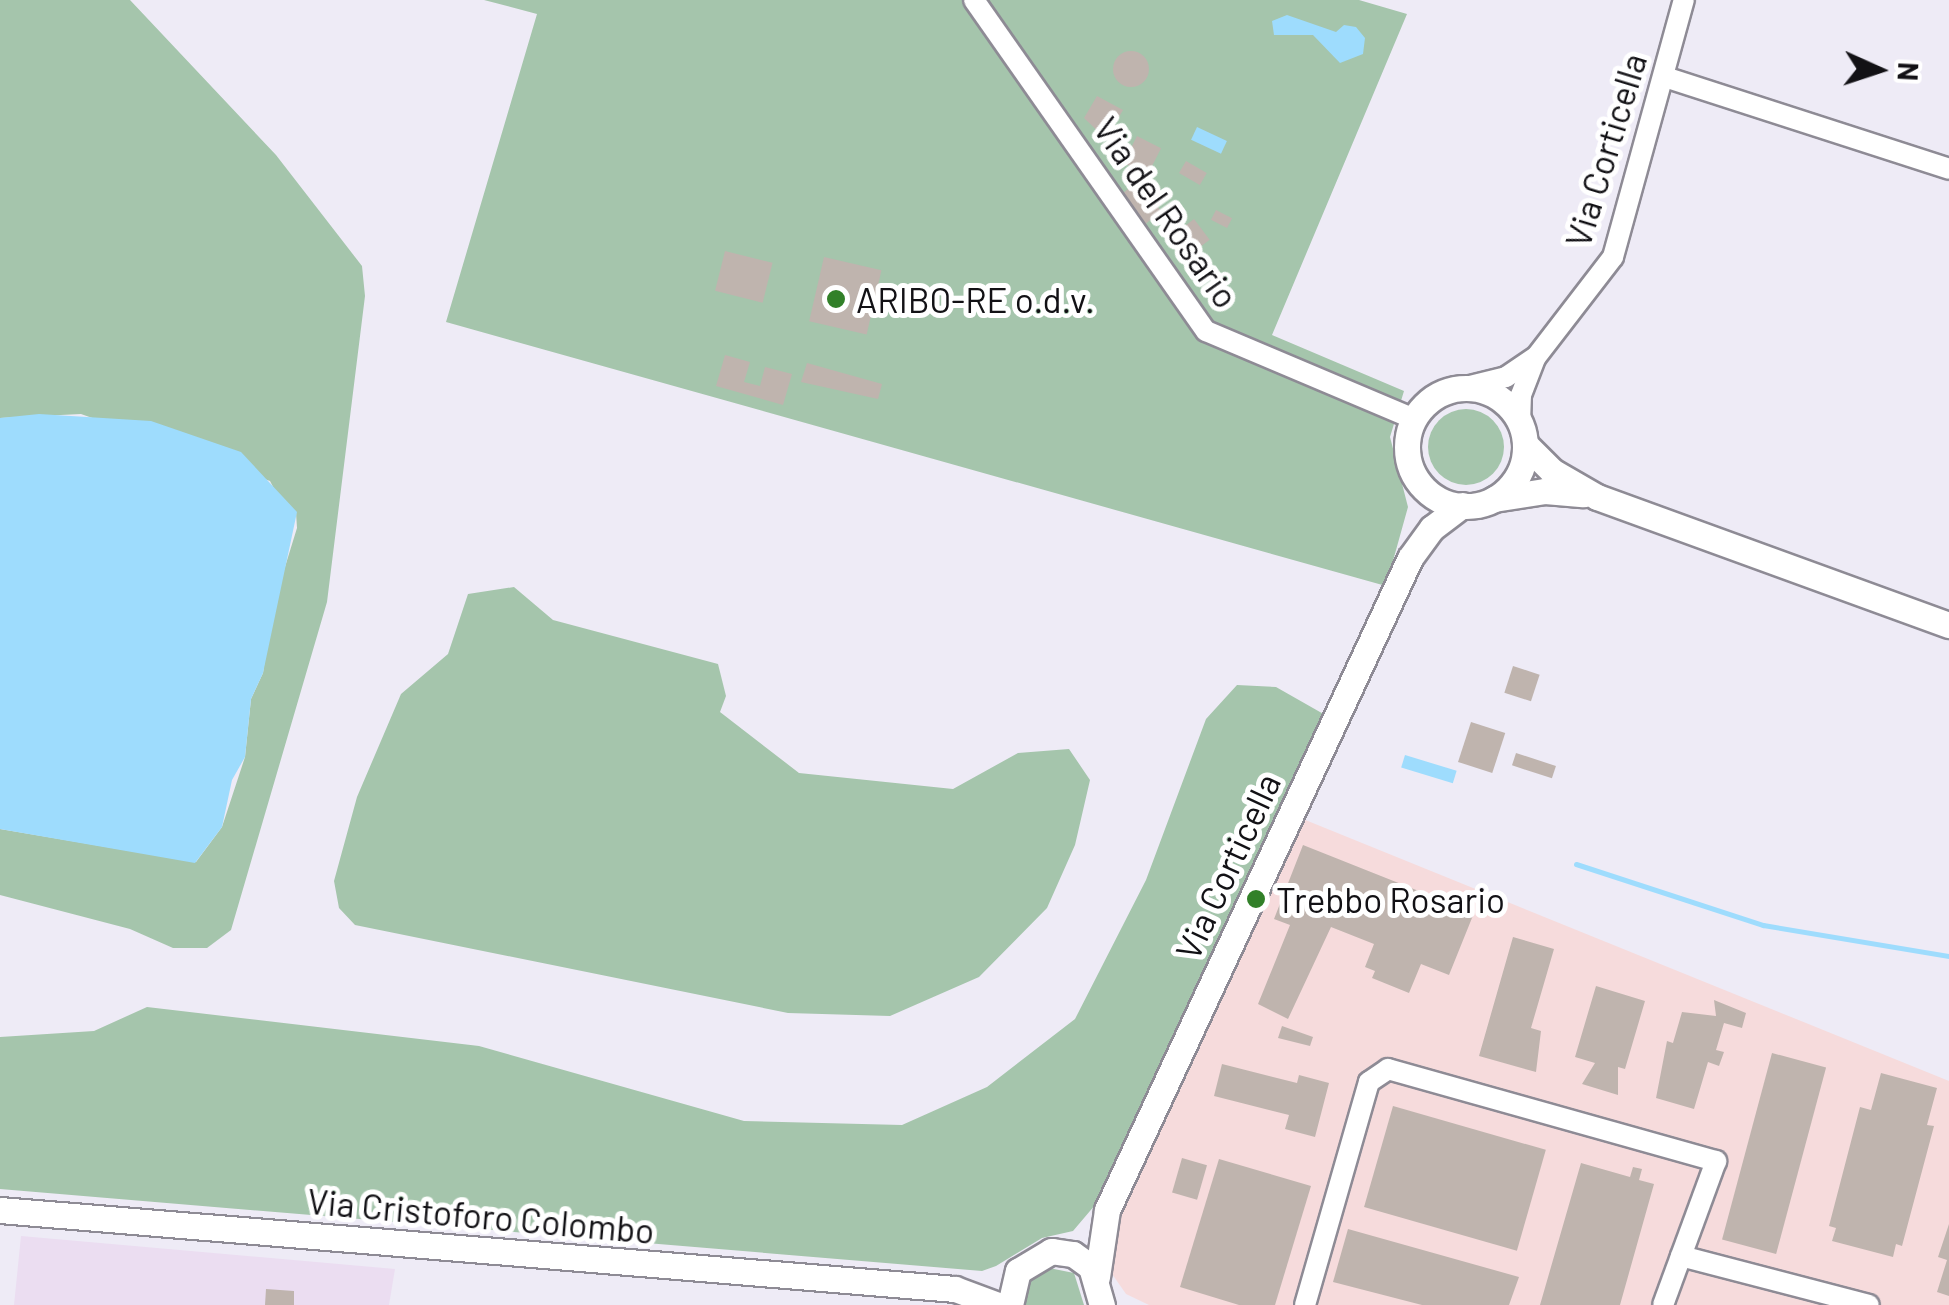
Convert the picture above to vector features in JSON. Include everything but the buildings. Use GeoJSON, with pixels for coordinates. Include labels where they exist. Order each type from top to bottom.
{"type":"FeatureCollection","features":[{"type":"Feature","properties":{"kind":"main road"},"geometry":{"type":"LineString","coordinates":[[1410,558],[1420,518],[1408,446],[1414,419],[1434,398],[1462,388],[1490,393],[1552,472],[1597,496],[1949,625]]}},
{"type":"Feature","properties":{"kind":"main road"},"geometry":{"type":"LineString","coordinates":[[1490,500],[1512,483],[1522,434]]}},
{"type":"Feature","properties":{"kind":"main road"},"geometry":{"type":"LineString","coordinates":[[1415,476],[1435,496],[1462,505],[1545,491],[1597,496]]}},
{"type":"Feature","properties":{"kind":"main road","name":"Via Corticella"},"geometry":{"type":"LineString","coordinates":[[1104,1294],[1108,1210],[1410,558],[1432,528],[1462,505]]}},
{"type":"Feature","properties":{"kind":"main road","name":"Via Cristoforo Colombo"},"geometry":{"type":"LineString","coordinates":[[0,1210],[956,1290],[998,1305]]}},
{"type":"Feature","properties":{"kind":"main road","name":"Via Cristoforo Colombo"},"geometry":{"type":"LineString","coordinates":[[956,1290],[1018,1271],[1084,1235],[1108,1210]]}},
{"type":"Feature","properties":{"kind":"main road"},"geometry":{"type":"LineString","coordinates":[[1052,1251],[1083,1260],[1104,1294]]}},
{"type":"Feature","properties":{"kind":"main road"},"geometry":{"type":"LineString","coordinates":[[1010,1305],[1018,1271]]}},
{"type":"Feature","properties":{"kind":"street","name":"Via del Rosario"},"geometry":{"type":"LineString","coordinates":[[974,0],[1206,331],[1414,419]]}},
{"type":"Feature","properties":{"kind":"street","name":"Via Corticella"},"geometry":{"type":"LineString","coordinates":[[1522,434],[1521,395],[1536,357],[1613,256],[1666,77],[1684,0]]}},
{"type":"Feature","properties":{"kind":"street"},"geometry":{"type":"LineString","coordinates":[[1666,77],[1949,169]]}},
{"type":"Feature","properties":{"kind":"street","name":"Via Corticella"},"geometry":{"type":"LineString","coordinates":[[1462,388],[1506,377],[1536,357]]}},
{"type":"Feature","properties":{"kind":"street"},"geometry":{"type":"LineString","coordinates":[[1305,1305],[1369,1082],[1388,1069],[1716,1161],[1663,1305]]}},
{"type":"Feature","properties":{"kind":"street"},"geometry":{"type":"LineString","coordinates":[[1681,1256],[1785,1295],[1869,1305]]}},
{"type":"Feature","properties":{"kind":"shaded area"},"geometry":{"type":"Polygon","coordinates":[[[1298,817],[1949,1081],[1949,1305],[1149,1305],[1126,1294],[1110,1271],[1120,1212],[1298,817]]]}},
{"type":"Feature","properties":{"kind":"shaded area"},"geometry":{"type":"Polygon","coordinates":[[[21,1236],[395,1269],[389,1305],[14,1305],[21,1236]]]}},
{"type":"Feature","properties":{"kind":"green space"},"geometry":{"type":"Polygon","coordinates":[[[0,0],[130,0],[276,155],[362,266],[365,296],[327,602],[231,930],[207,948],[173,948],[130,929],[0,895],[0,829],[196,862],[222,827],[245,757],[251,699],[263,673],[272,609],[297,528],[296,512],[281,502],[270,481],[81,414],[0,418],[0,0]]]}},
{"type":"Feature","properties":{"kind":"green space"},"geometry":{"type":"Polygon","coordinates":[[[484,0],[1359,0],[1407,14],[1272,335],[1404,391],[1390,437],[1408,507],[1386,586],[446,322],[537,14],[484,0]]]}},
{"type":"Feature","properties":{"kind":"green space"},"geometry":{"type":"Polygon","coordinates":[[[1466,409],[1493,420],[1504,447],[1493,474],[1466,485],[1439,474],[1428,447],[1439,420],[1466,409]]]}},
{"type":"Feature","properties":{"kind":"green space"},"geometry":{"type":"Polygon","coordinates":[[[514,587],[553,620],[718,664],[726,696],[720,712],[799,773],[953,789],[1018,753],[1069,749],[1090,780],[1075,845],[1047,908],[979,977],[890,1016],[788,1013],[355,925],[339,908],[334,881],[357,797],[401,694],[448,654],[468,594],[514,587]]]}},
{"type":"Feature","properties":{"kind":"green space"},"geometry":{"type":"Polygon","coordinates":[[[1237,685],[1276,687],[1327,716],[1101,1198],[1073,1231],[1042,1238],[996,1266],[982,1271],[0,1189],[0,1037],[94,1031],[147,1007],[479,1046],[744,1121],[902,1125],[987,1087],[1075,1019],[1146,880],[1206,719],[1237,685]]]}},
{"type":"Feature","properties":{"kind":"green space"},"geometry":{"type":"Polygon","coordinates":[[[1044,1267],[1074,1273],[1084,1305],[1022,1305],[1027,1280],[1044,1267]]]}},
{"type":"Feature","properties":{"kind":"water"},"geometry":{"type":"Polygon","coordinates":[[[1287,15],[1336,32],[1344,25],[1356,27],[1365,38],[1363,54],[1340,63],[1313,35],[1274,35],[1272,21],[1287,15]]]}},
{"type":"Feature","properties":{"kind":"water"},"geometry":{"type":"Polygon","coordinates":[[[1197,127],[1227,141],[1221,154],[1191,140],[1197,127]]]}},
{"type":"Feature","properties":{"kind":"water"},"geometry":{"type":"Polygon","coordinates":[[[39,414],[151,421],[241,452],[297,512],[263,673],[251,699],[245,757],[232,780],[222,827],[195,863],[0,829],[0,418],[39,414]]]}},
{"type":"Feature","properties":{"kind":"water"},"geometry":{"type":"Polygon","coordinates":[[[1405,755],[1457,771],[1453,783],[1401,767],[1405,755]]]}},
{"type":"Feature","properties":{"kind":"waterway"},"geometry":{"type":"LineString","coordinates":[[1576,864],[1763,925],[1949,956]]}},
{"type":"Feature","properties":{"kind":"place","name":"ARIBO-RE o.d.v."},"geometry":{"type":"Point","coordinates":[836,299]}},
{"type":"Feature","properties":{"kind":"place","name":"Trebbo Rosario"},"geometry":{"type":"Point","coordinates":[1256,899]}}]}
